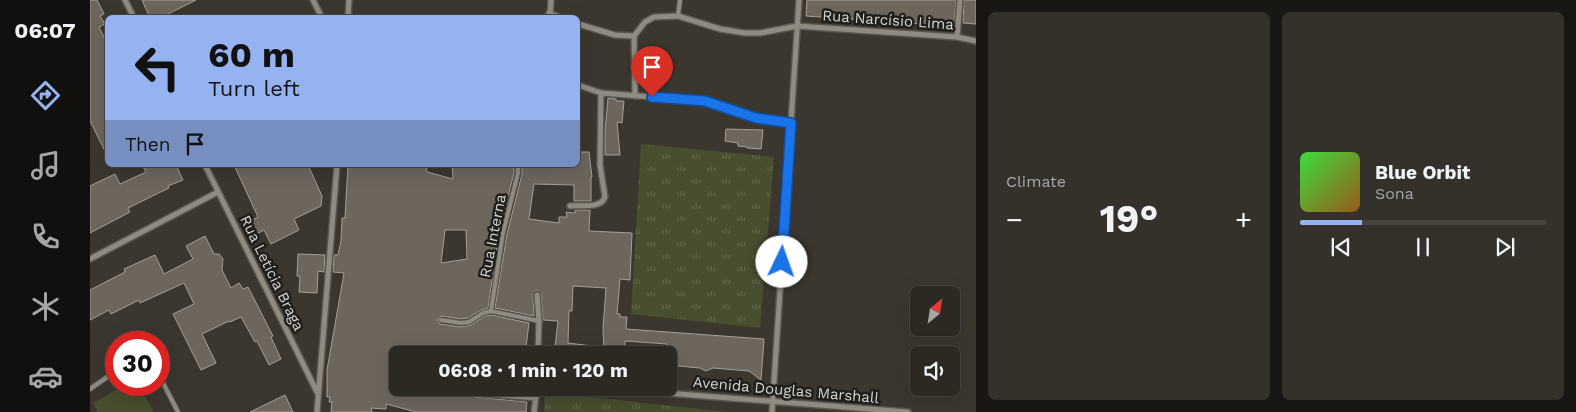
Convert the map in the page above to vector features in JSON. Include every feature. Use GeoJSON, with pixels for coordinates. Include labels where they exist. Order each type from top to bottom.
{"type":"FeatureCollection","features":[{"type":"Feature","properties":{"kind":"street"},"geometry":{"type":"LineString","coordinates":[[125,0],[132,15]]}},
{"type":"Feature","properties":{"kind":"street"},"geometry":{"type":"LineString","coordinates":[[313,0],[320,15]]}},
{"type":"Feature","properties":{"kind":"street"},"geometry":{"type":"LineString","coordinates":[[348,15],[349,0]]}},
{"type":"Feature","properties":{"kind":"street"},"geometry":{"type":"LineString","coordinates":[[549,15],[550,0]]}},
{"type":"Feature","properties":{"kind":"street"},"geometry":{"type":"LineString","coordinates":[[772,412],[799,0]]}},
{"type":"Feature","properties":{"kind":"street"},"geometry":{"type":"LineString","coordinates":[[957,37],[960,0]]}},
{"type":"Feature","properties":{"kind":"street"},"geometry":{"type":"LineString","coordinates":[[635,96],[634,36],[645,22],[654,17],[678,16]]}},
{"type":"Feature","properties":{"kind":"street","name":"Rua Narcísio Lima"},"geometry":{"type":"LineString","coordinates":[[678,16],[720,29],[745,33],[760,33],[798,26],[957,37],[976,41]]}},
{"type":"Feature","properties":{"kind":"street"},"geometry":{"type":"LineString","coordinates":[[580,25],[615,35],[634,36]]}},
{"type":"Feature","properties":{"kind":"street"},"geometry":{"type":"LineString","coordinates":[[580,86],[601,93],[705,101],[756,118],[791,123]]}},
{"type":"Feature","properties":{"kind":"street"},"geometry":{"type":"LineString","coordinates":[[570,206],[599,205],[604,202],[605,197],[600,165],[601,93]]}},
{"type":"Feature","properties":{"kind":"street","name":"Rua Letícia Braga"},"geometry":{"type":"LineString","coordinates":[[206,167],[317,392]]}},
{"type":"Feature","properties":{"kind":"street"},"geometry":{"type":"LineString","coordinates":[[316,412],[337,167]]}},
{"type":"Feature","properties":{"kind":"street"},"geometry":{"type":"LineString","coordinates":[[90,259],[218,192]]}},
{"type":"Feature","properties":{"kind":"street"},"geometry":{"type":"LineString","coordinates":[[537,295],[538,346]]}},
{"type":"Feature","properties":{"kind":"street","name":"Avenida Douglas Marshall"},"geometry":{"type":"LineString","coordinates":[[677,394],[908,412]]}},
{"type":"Feature","properties":{"kind":"street"},"geometry":{"type":"LineString","coordinates":[[512,396],[536,398],[534,412]]}},
{"type":"Feature","properties":{"kind":"lane"},"geometry":{"type":"LineString","coordinates":[[678,16],[680,0]]}},
{"type":"Feature","properties":{"kind":"lane","name":"Rua Interna"},"geometry":{"type":"LineString","coordinates":[[491,311],[503,233],[518,167]]}},
{"type":"Feature","properties":{"kind":"lane"},"geometry":{"type":"LineString","coordinates":[[440,320],[461,323],[469,322],[482,313],[491,311],[539,321]]}},
{"type":"Feature","properties":{"kind":"lane"},"geometry":{"type":"LineString","coordinates":[[90,389],[105,379]]}},
{"type":"Feature","properties":{"kind":"lane"},"geometry":{"type":"LineString","coordinates":[[170,396],[178,412]]}},
{"type":"Feature","properties":{"kind":"green space"},"geometry":{"type":"Polygon","coordinates":[[[641,144],[774,157],[760,328],[631,314],[641,144]]]}},
{"type":"Feature","properties":{"kind":"green space"},"geometry":{"type":"Polygon","coordinates":[[[105,396],[145,396],[154,412],[98,412],[93,403],[105,396]]]}},
{"type":"Feature","properties":{"kind":"green space"},"geometry":{"type":"Polygon","coordinates":[[[545,396],[581,396],[726,412],[544,412],[545,396]]]}},
{"type":"Feature","properties":{"kind":"building"},"geometry":{"type":"Polygon","coordinates":[[[90,0],[97,0],[104,14],[100,16],[105,24],[99,27],[105,39],[105,151],[90,121],[90,0]]]}},
{"type":"Feature","properties":{"kind":"building"},"geometry":{"type":"Polygon","coordinates":[[[142,0],[196,0],[166,15],[149,15],[142,0]]]}},
{"type":"Feature","properties":{"kind":"building"},"geometry":{"type":"Polygon","coordinates":[[[807,0],[956,0],[954,22],[944,22],[944,25],[937,25],[806,16],[807,0]]]}},
{"type":"Feature","properties":{"kind":"building"},"geometry":{"type":"Polygon","coordinates":[[[964,0],[976,0],[976,24],[963,23],[964,0]]]}},
{"type":"Feature","properties":{"kind":"building"},"geometry":{"type":"Polygon","coordinates":[[[608,98],[624,101],[622,123],[617,122],[620,155],[605,155],[608,98]]]}},
{"type":"Feature","properties":{"kind":"building"},"geometry":{"type":"Polygon","coordinates":[[[726,129],[763,130],[761,149],[738,146],[738,143],[725,141],[726,129]]]}},
{"type":"Feature","properties":{"kind":"building"},"geometry":{"type":"Polygon","coordinates":[[[580,152],[589,152],[592,177],[591,201],[574,201],[574,185],[534,184],[529,219],[559,223],[559,217],[567,217],[566,212],[575,213],[575,210],[590,210],[589,231],[632,233],[630,280],[620,279],[617,314],[620,314],[620,317],[627,317],[626,329],[764,339],[761,380],[749,371],[713,368],[706,371],[700,368],[677,366],[677,346],[625,341],[625,346],[604,346],[606,288],[573,286],[572,311],[569,311],[568,343],[592,346],[555,346],[558,321],[543,320],[541,295],[538,291],[535,291],[533,295],[534,316],[495,308],[507,234],[522,174],[522,167],[580,167],[580,152]]]}},
{"type":"Feature","properties":{"kind":"building"},"geometry":{"type":"Polygon","coordinates":[[[143,167],[177,167],[183,180],[128,208],[130,212],[90,233],[90,186],[115,174],[120,184],[146,172],[143,167]]]}},
{"type":"Feature","properties":{"kind":"building"},"geometry":{"type":"Polygon","coordinates":[[[235,167],[309,167],[322,196],[321,206],[294,219],[299,230],[271,244],[264,230],[257,234],[250,221],[258,217],[235,167]]]}},
{"type":"Feature","properties":{"kind":"building"},"geometry":{"type":"Polygon","coordinates":[[[348,167],[426,167],[427,172],[453,179],[452,167],[514,167],[499,232],[488,308],[468,318],[461,319],[441,316],[437,320],[440,324],[461,327],[471,325],[485,316],[491,315],[529,323],[526,346],[389,346],[389,396],[474,396],[527,402],[526,412],[416,412],[386,404],[386,409],[371,408],[372,412],[331,412],[332,402],[329,402],[330,397],[327,397],[327,370],[344,273],[333,272],[334,255],[338,255],[342,218],[345,218],[348,167]],[[445,230],[441,263],[467,259],[466,230],[445,230]]]}},
{"type":"Feature","properties":{"kind":"building"},"geometry":{"type":"Polygon","coordinates":[[[205,236],[214,254],[219,254],[223,259],[222,270],[231,288],[239,283],[243,289],[248,287],[273,336],[271,337],[281,359],[269,365],[257,341],[255,342],[241,317],[202,334],[216,363],[201,370],[173,314],[194,304],[184,283],[140,303],[139,300],[111,314],[109,310],[90,320],[90,290],[125,272],[124,269],[155,255],[164,274],[193,259],[186,246],[205,236]]]}},
{"type":"Feature","properties":{"kind":"building"},"geometry":{"type":"Polygon","coordinates":[[[298,254],[325,255],[324,272],[318,271],[317,293],[299,292],[300,277],[297,276],[298,254]]]}},
{"type":"Feature","properties":{"kind":"building"},"geometry":{"type":"Polygon","coordinates":[[[285,395],[293,412],[250,412],[285,395]]]}},
{"type":"Feature","properties":{"kind":"route"},"geometry":{"type":"LineString","coordinates":[[652,97],[705,101],[756,118],[791,123],[782,262]]}}]}
